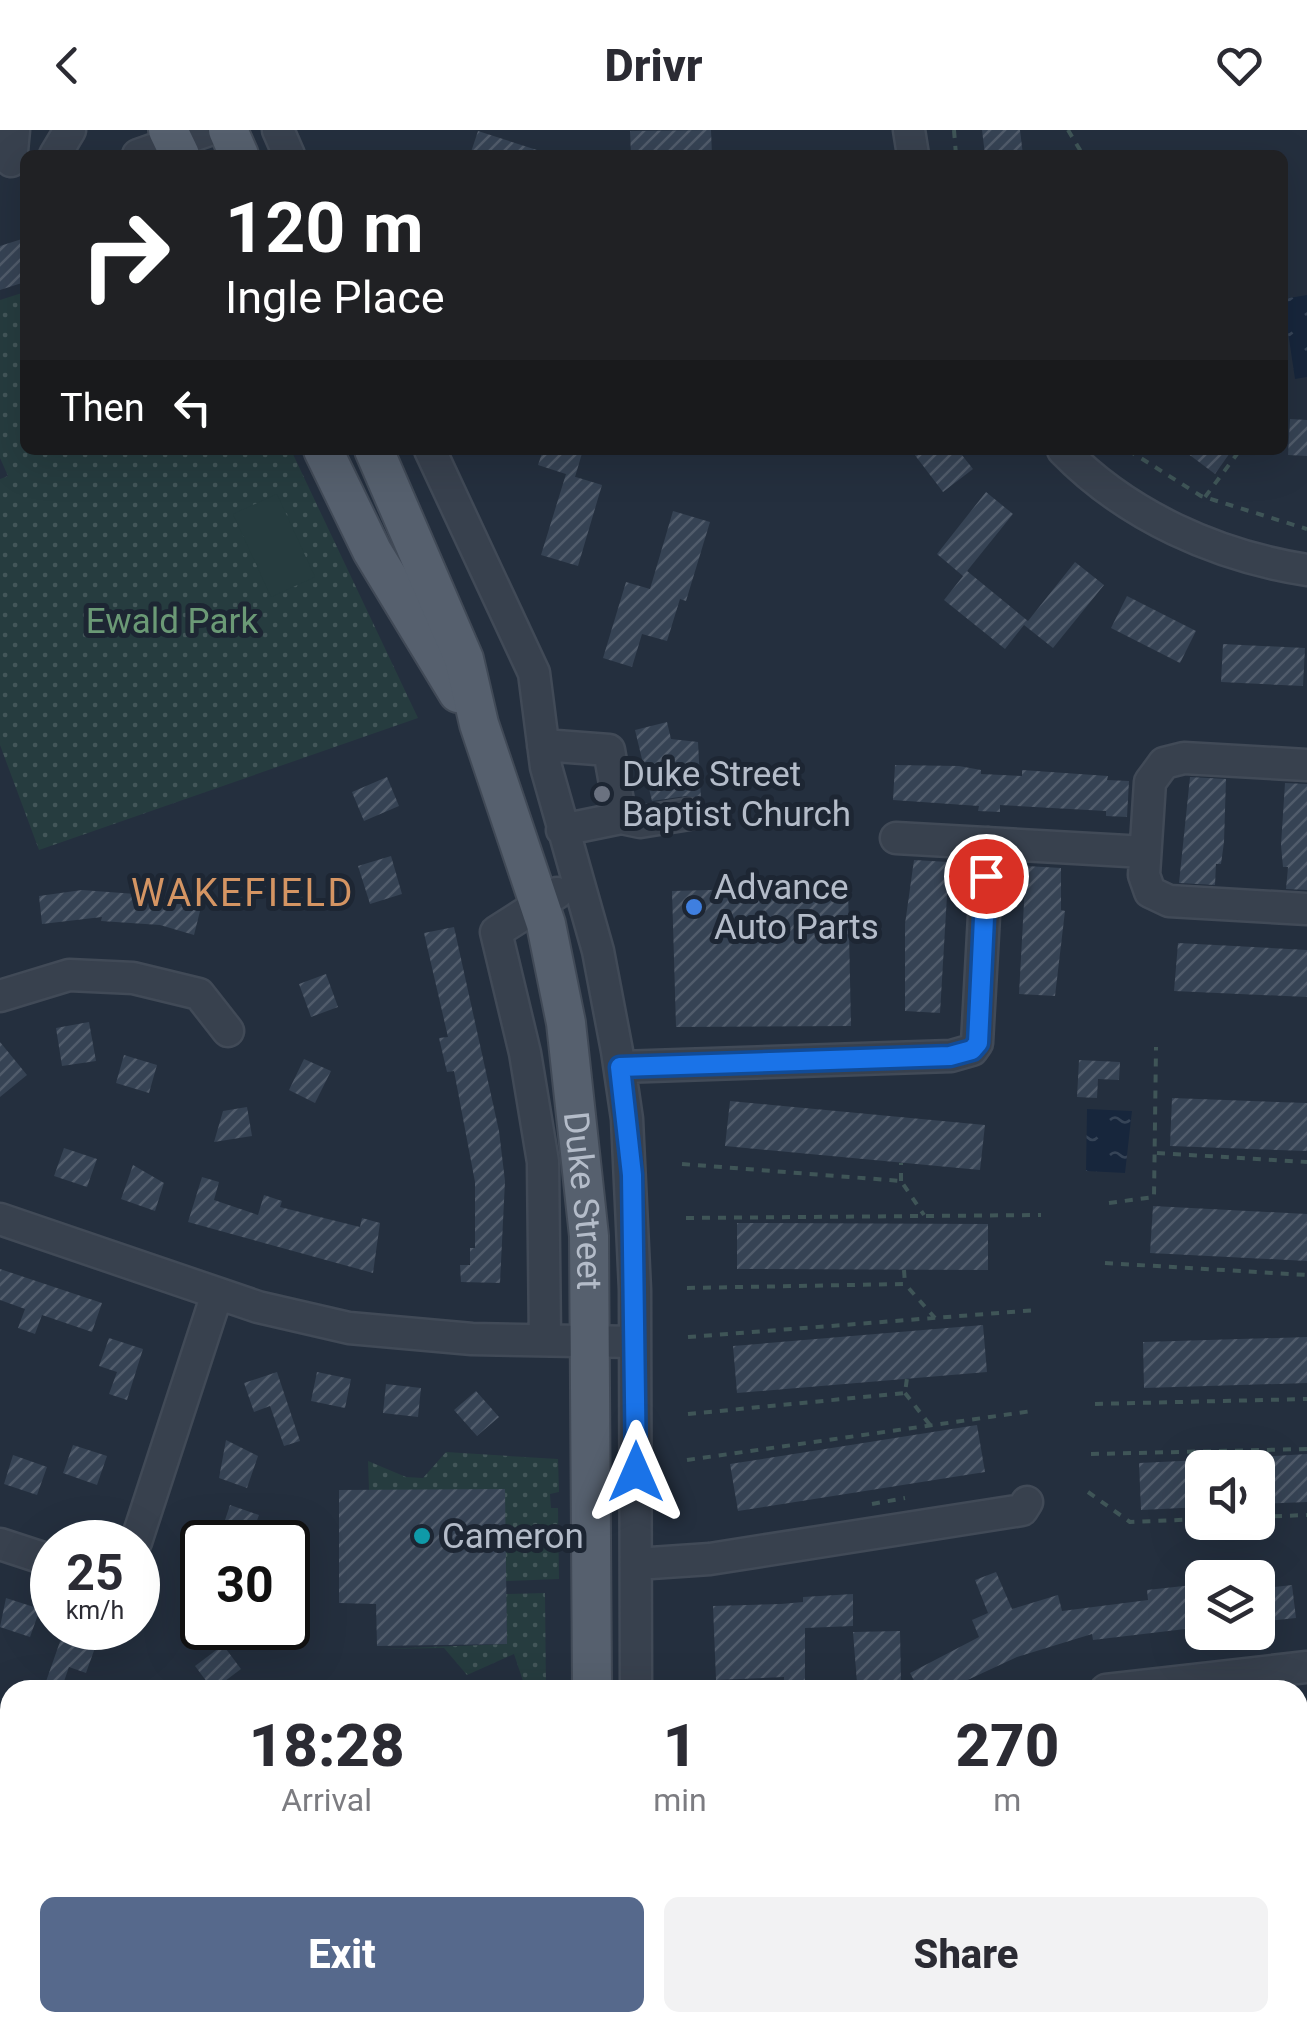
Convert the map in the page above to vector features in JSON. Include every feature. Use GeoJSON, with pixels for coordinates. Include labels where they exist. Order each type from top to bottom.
{"type":"FeatureCollection","features":[{"type":"Feature","properties":{"kind":"main road","name":"Duke Street"},"geometry":{"type":"LineString","coordinates":[[325,455],[372,550],[479,724]]}},
{"type":"Feature","properties":{"kind":"main road","name":"Duke Street"},"geometry":{"type":"LineString","coordinates":[[376,455],[464,659],[479,724],[539,901],[558,976],[578,1103],[588,1219],[592,1680]]}},
{"type":"Feature","properties":{"kind":"street"},"geometry":{"type":"LineString","coordinates":[[12,161],[14,130]]}},
{"type":"Feature","properties":{"kind":"street"},"geometry":{"type":"LineString","coordinates":[[174,143],[210,130]]}},
{"type":"Feature","properties":{"kind":"street"},"geometry":{"type":"LineString","coordinates":[[432,455],[534,674],[562,830],[598,951],[620,1067],[632,1175],[636,1680]]}},
{"type":"Feature","properties":{"kind":"street"},"geometry":{"type":"LineString","coordinates":[[1069,455],[1136,508],[1186,534],[1222,550],[1307,570]]}},
{"type":"Feature","properties":{"kind":"street"},"geometry":{"type":"LineString","coordinates":[[544,744],[609,750],[621,818]]}},
{"type":"Feature","properties":{"kind":"street"},"geometry":{"type":"LineString","coordinates":[[1307,765],[1184,758],[1164,763],[1150,782],[1145,852],[1146,884],[1159,899],[1307,908]]}},
{"type":"Feature","properties":{"kind":"street"},"geometry":{"type":"LineString","coordinates":[[562,830],[621,818],[640,822],[688,814]]}},
{"type":"Feature","properties":{"kind":"street"},"geometry":{"type":"LineString","coordinates":[[896,838],[1145,852]]}},
{"type":"Feature","properties":{"kind":"street"},"geometry":{"type":"LineString","coordinates":[[620,1067],[950,1056],[972,1050],[978,1043],[988,843]]}},
{"type":"Feature","properties":{"kind":"street"},"geometry":{"type":"LineString","coordinates":[[545,1340],[544,1162],[525,1053],[496,932],[539,901],[578,884]]}},
{"type":"Feature","properties":{"kind":"street"},"geometry":{"type":"LineString","coordinates":[[0,996],[68,975],[133,978],[199,994],[228,1031]]}},
{"type":"Feature","properties":{"kind":"street"},"geometry":{"type":"LineString","coordinates":[[0,1219],[216,1294],[349,1328],[472,1339],[635,1342]]}},
{"type":"Feature","properties":{"kind":"street"},"geometry":{"type":"LineString","coordinates":[[143,1520],[216,1294]]}},
{"type":"Feature","properties":{"kind":"street"},"geometry":{"type":"LineString","coordinates":[[636,1564],[710,1558],[1022,1510],[1027,1502]]}},
{"type":"Feature","properties":{"kind":"street"},"geometry":{"type":"LineString","coordinates":[[0,1544],[30,1554]]}},
{"type":"Feature","properties":{"kind":"street"},"geometry":{"type":"LineString","coordinates":[[1197,1680],[1307,1668]]}},
{"type":"Feature","properties":{"kind":"path"},"geometry":{"type":"LineString","coordinates":[[1136,455],[1205,497],[1307,529]]}},
{"type":"Feature","properties":{"kind":"path"},"geometry":{"type":"LineString","coordinates":[[1205,497],[1236,455]]}},
{"type":"Feature","properties":{"kind":"path"},"geometry":{"type":"LineString","coordinates":[[1109,1203],[1154,1197],[1156,1047]]}},
{"type":"Feature","properties":{"kind":"path"},"geometry":{"type":"LineString","coordinates":[[1157,1154],[1307,1162]]}},
{"type":"Feature","properties":{"kind":"path"},"geometry":{"type":"LineString","coordinates":[[901,1163],[901,1181],[925,1216]]}},
{"type":"Feature","properties":{"kind":"path"},"geometry":{"type":"LineString","coordinates":[[682,1164],[901,1181]]}},
{"type":"Feature","properties":{"kind":"path"},"geometry":{"type":"LineString","coordinates":[[686,1218],[1041,1215]]}},
{"type":"Feature","properties":{"kind":"path"},"geometry":{"type":"LineString","coordinates":[[1105,1263],[1307,1275]]}},
{"type":"Feature","properties":{"kind":"path"},"geometry":{"type":"LineString","coordinates":[[904,1270],[905,1284],[935,1318]]}},
{"type":"Feature","properties":{"kind":"path"},"geometry":{"type":"LineString","coordinates":[[687,1288],[905,1284]]}},
{"type":"Feature","properties":{"kind":"path"},"geometry":{"type":"LineString","coordinates":[[688,1338],[1036,1310]]}},
{"type":"Feature","properties":{"kind":"path"},"geometry":{"type":"LineString","coordinates":[[907,1378],[906,1393],[931,1426]]}},
{"type":"Feature","properties":{"kind":"path"},"geometry":{"type":"LineString","coordinates":[[688,1414],[906,1393]]}},
{"type":"Feature","properties":{"kind":"path"},"geometry":{"type":"LineString","coordinates":[[1095,1404],[1307,1399]]}},
{"type":"Feature","properties":{"kind":"path"},"geometry":{"type":"LineString","coordinates":[[687,1460],[1032,1412]]}},
{"type":"Feature","properties":{"kind":"path"},"geometry":{"type":"LineString","coordinates":[[1092,1454],[1307,1449]]}},
{"type":"Feature","properties":{"kind":"path"},"geometry":{"type":"LineString","coordinates":[[1088,1492],[1130,1522],[1185,1520]]}},
{"type":"Feature","properties":{"kind":"path"},"geometry":{"type":"LineString","coordinates":[[1275,1517],[1307,1516]]}},
{"type":"Feature","properties":{"kind":"green space","name":"Ewald Park"},"geometry":{"type":"Polygon","coordinates":[[[20,294],[20,455],[293,455],[418,718],[39,850],[0,745],[0,479],[8,476],[0,458],[0,300],[20,294]]]}},
{"type":"Feature","properties":{"kind":"green space"},"geometry":{"type":"Polygon","coordinates":[[[277,494],[315,577],[271,597],[233,514],[277,494]]]}},
{"type":"Feature","properties":{"kind":"green space"},"geometry":{"type":"Polygon","coordinates":[[[446,1452],[558,1459],[559,1492],[550,1494],[551,1508],[558,1508],[559,1579],[506,1581],[369,1490],[368,1461],[406,1477],[423,1478],[446,1452]]]}},
{"type":"Feature","properties":{"kind":"green space"},"geometry":{"type":"Polygon","coordinates":[[[545,1593],[546,1680],[523,1680],[514,1654],[467,1675],[444,1648],[380,1649],[507,1644],[506,1594],[545,1593]]]}},
{"type":"Feature","properties":{"kind":"water"},"geometry":{"type":"Polygon","coordinates":[[[1307,295],[1307,377],[1295,379],[1288,332],[1288,298],[1307,295]]]}},
{"type":"Feature","properties":{"kind":"water"},"geometry":{"type":"Polygon","coordinates":[[[1087,1109],[1132,1111],[1125,1173],[1086,1171],[1087,1109]]]}},
{"type":"Feature","properties":{"kind":"building"},"geometry":{"type":"Polygon","coordinates":[[[711,130],[712,150],[631,150],[630,131],[711,130]]]}},
{"type":"Feature","properties":{"kind":"building"},"geometry":{"type":"Polygon","coordinates":[[[982,130],[1020,130],[1022,150],[984,150],[982,130]]]}},
{"type":"Feature","properties":{"kind":"building"},"geometry":{"type":"Polygon","coordinates":[[[478,131],[537,150],[472,150],[478,131]]]}},
{"type":"Feature","properties":{"kind":"building"},"geometry":{"type":"Polygon","coordinates":[[[20,240],[20,284],[0,290],[0,246],[20,240]]]}},
{"type":"Feature","properties":{"kind":"building"},"geometry":{"type":"Polygon","coordinates":[[[1290,419],[1307,420],[1307,456],[1288,455],[1290,419]]]}},
{"type":"Feature","properties":{"kind":"building"},"geometry":{"type":"Polygon","coordinates":[[[541,455],[582,455],[575,477],[538,465],[541,455]]]}},
{"type":"Feature","properties":{"kind":"building"},"geometry":{"type":"Polygon","coordinates":[[[915,455],[962,455],[973,469],[943,492],[915,455]]]}},
{"type":"Feature","properties":{"kind":"building"},"geometry":{"type":"Polygon","coordinates":[[[1190,455],[1228,455],[1215,474],[1190,455]]]}},
{"type":"Feature","properties":{"kind":"building"},"geometry":{"type":"Polygon","coordinates":[[[566,474],[602,485],[578,566],[541,555],[566,474]]]}},
{"type":"Feature","properties":{"kind":"building"},"geometry":{"type":"Polygon","coordinates":[[[986,492],[1013,514],[963,576],[937,554],[986,492]]]}},
{"type":"Feature","properties":{"kind":"building"},"geometry":{"type":"Polygon","coordinates":[[[673,511],[710,522],[686,601],[680,599],[667,641],[642,634],[632,667],[603,658],[626,582],[650,589],[673,511]]]}},
{"type":"Feature","properties":{"kind":"building"},"geometry":{"type":"Polygon","coordinates":[[[1075,562],[1104,585],[1053,648],[1024,625],[1005,649],[944,600],[967,571],[1028,621],[1075,562]]]}},
{"type":"Feature","properties":{"kind":"building"},"geometry":{"type":"Polygon","coordinates":[[[1127,596],[1196,631],[1180,663],[1111,628],[1127,596]]]}},
{"type":"Feature","properties":{"kind":"building"},"geometry":{"type":"Polygon","coordinates":[[[1223,644],[1305,648],[1303,686],[1221,682],[1223,644]]]}},
{"type":"Feature","properties":{"kind":"building"},"geometry":{"type":"Polygon","coordinates":[[[667,722],[671,739],[698,742],[701,799],[686,796],[652,801],[635,730],[667,722]]]}},
{"type":"Feature","properties":{"kind":"building"},"geometry":{"type":"Polygon","coordinates":[[[895,765],[959,766],[981,770],[981,774],[1022,776],[1022,770],[1108,776],[1107,780],[1129,781],[1127,817],[1106,816],[1106,811],[1000,805],[1000,812],[978,811],[979,806],[893,800],[895,765]]]}},
{"type":"Feature","properties":{"kind":"building"},"geometry":{"type":"Polygon","coordinates":[[[387,777],[399,806],[364,821],[352,792],[387,777]]]}},
{"type":"Feature","properties":{"kind":"building"},"geometry":{"type":"Polygon","coordinates":[[[1190,777],[1226,779],[1224,842],[1221,864],[1216,864],[1215,885],[1179,883],[1190,777]]]}},
{"type":"Feature","properties":{"kind":"building"},"geometry":{"type":"Polygon","coordinates":[[[1285,783],[1307,784],[1307,890],[1286,889],[1288,867],[1283,867],[1281,845],[1285,783]]]}},
{"type":"Feature","properties":{"kind":"building"},"geometry":{"type":"Polygon","coordinates":[[[391,856],[402,894],[370,904],[358,866],[391,856]]]}},
{"type":"Feature","properties":{"kind":"building"},"geometry":{"type":"Polygon","coordinates":[[[914,860],[949,862],[940,1013],[905,1011],[905,924],[914,860]]]}},
{"type":"Feature","properties":{"kind":"building"},"geometry":{"type":"Polygon","coordinates":[[[1026,866],[1061,868],[1061,910],[1065,911],[1055,996],[1019,994],[1026,866]]]}},
{"type":"Feature","properties":{"kind":"building"},"geometry":{"type":"Polygon","coordinates":[[[848,886],[851,1026],[676,1027],[672,891],[848,886]]]}},
{"type":"Feature","properties":{"kind":"building"},"geometry":{"type":"Polygon","coordinates":[[[82,890],[149,895],[201,907],[194,935],[160,925],[101,921],[102,917],[42,924],[39,896],[82,890]]]}},
{"type":"Feature","properties":{"kind":"building"},"geometry":{"type":"Polygon","coordinates":[[[454,927],[499,1131],[505,1181],[500,1283],[461,1282],[460,1265],[470,1265],[470,1248],[475,1248],[475,1182],[454,1071],[447,1072],[439,1038],[448,1037],[424,933],[454,927]]]}},
{"type":"Feature","properties":{"kind":"building"},"geometry":{"type":"Polygon","coordinates":[[[1178,943],[1307,950],[1307,997],[1174,991],[1178,943]]]}},
{"type":"Feature","properties":{"kind":"building"},"geometry":{"type":"Polygon","coordinates":[[[326,974],[338,1007],[311,1017],[299,984],[326,974]]]}},
{"type":"Feature","properties":{"kind":"building"},"geometry":{"type":"Polygon","coordinates":[[[89,1022],[96,1061],[62,1066],[56,1028],[89,1022]]]}},
{"type":"Feature","properties":{"kind":"building"},"geometry":{"type":"Polygon","coordinates":[[[0,1042],[27,1075],[0,1097],[0,1042]]]}},
{"type":"Feature","properties":{"kind":"building"},"geometry":{"type":"Polygon","coordinates":[[[124,1055],[157,1065],[149,1093],[116,1083],[124,1055]]]}},
{"type":"Feature","properties":{"kind":"building"},"geometry":{"type":"Polygon","coordinates":[[[304,1059],[331,1071],[315,1103],[289,1090],[304,1059]]]}},
{"type":"Feature","properties":{"kind":"building"},"geometry":{"type":"Polygon","coordinates":[[[1079,1060],[1120,1062],[1119,1080],[1098,1079],[1097,1098],[1077,1097],[1079,1060]]]}},
{"type":"Feature","properties":{"kind":"building"},"geometry":{"type":"Polygon","coordinates":[[[1172,1098],[1307,1103],[1307,1151],[1170,1146],[1172,1098]]]}},
{"type":"Feature","properties":{"kind":"building"},"geometry":{"type":"Polygon","coordinates":[[[730,1101],[985,1125],[980,1170],[725,1146],[730,1101]]]}},
{"type":"Feature","properties":{"kind":"building"},"geometry":{"type":"Polygon","coordinates":[[[247,1107],[252,1136],[214,1142],[223,1111],[247,1107]]]}},
{"type":"Feature","properties":{"kind":"building"},"geometry":{"type":"Polygon","coordinates":[[[64,1148],[97,1159],[87,1187],[54,1176],[64,1148]]]}},
{"type":"Feature","properties":{"kind":"building"},"geometry":{"type":"Polygon","coordinates":[[[133,1165],[164,1183],[155,1211],[121,1199],[133,1165]]]}},
{"type":"Feature","properties":{"kind":"building"},"geometry":{"type":"Polygon","coordinates":[[[202,1177],[219,1182],[214,1200],[258,1215],[264,1195],[282,1201],[280,1207],[360,1227],[362,1218],[380,1223],[373,1273],[188,1222],[202,1177]]]}},
{"type":"Feature","properties":{"kind":"building"},"geometry":{"type":"Polygon","coordinates":[[[1153,1206],[1307,1214],[1307,1261],[1150,1253],[1153,1206]]]}},
{"type":"Feature","properties":{"kind":"building"},"geometry":{"type":"Polygon","coordinates":[[[737,1223],[988,1224],[988,1270],[737,1269],[737,1223]]]}},
{"type":"Feature","properties":{"kind":"building"},"geometry":{"type":"Polygon","coordinates":[[[0,1269],[102,1303],[92,1332],[42,1315],[35,1334],[18,1328],[25,1309],[0,1300],[0,1269]]]}},
{"type":"Feature","properties":{"kind":"building"},"geometry":{"type":"Polygon","coordinates":[[[983,1325],[987,1372],[737,1393],[733,1346],[983,1325]]]}},
{"type":"Feature","properties":{"kind":"building"},"geometry":{"type":"Polygon","coordinates":[[[1307,1337],[1307,1383],[1144,1388],[1143,1342],[1307,1337]]]}},
{"type":"Feature","properties":{"kind":"building"},"geometry":{"type":"Polygon","coordinates":[[[109,1338],[143,1349],[127,1400],[109,1394],[117,1372],[99,1366],[109,1338]]]}},
{"type":"Feature","properties":{"kind":"building"},"geometry":{"type":"Polygon","coordinates":[[[277,1372],[300,1441],[284,1446],[270,1406],[254,1412],[244,1383],[277,1372]]]}},
{"type":"Feature","properties":{"kind":"building"},"geometry":{"type":"Polygon","coordinates":[[[317,1372],[351,1379],[345,1408],[311,1401],[317,1372]]]}},
{"type":"Feature","properties":{"kind":"building"},"geometry":{"type":"Polygon","coordinates":[[[386,1384],[421,1388],[418,1417],[383,1413],[386,1384]]]}},
{"type":"Feature","properties":{"kind":"building"},"geometry":{"type":"Polygon","coordinates":[[[476,1391],[499,1417],[477,1436],[454,1410],[476,1391]]]}},
{"type":"Feature","properties":{"kind":"building"},"geometry":{"type":"Polygon","coordinates":[[[977,1425],[985,1472],[738,1511],[730,1464],[977,1425]]]}},
{"type":"Feature","properties":{"kind":"building"},"geometry":{"type":"Polygon","coordinates":[[[226,1440],[258,1456],[247,1488],[219,1478],[226,1440]]]}},
{"type":"Feature","properties":{"kind":"building"},"geometry":{"type":"Polygon","coordinates":[[[73,1445],[107,1456],[97,1485],[63,1473],[73,1445]]]}},
{"type":"Feature","properties":{"kind":"building"},"geometry":{"type":"Polygon","coordinates":[[[1307,1454],[1307,1502],[1275,1503],[1275,1456],[1307,1454]]]}},
{"type":"Feature","properties":{"kind":"building"},"geometry":{"type":"Polygon","coordinates":[[[13,1455],[47,1467],[37,1495],[4,1484],[13,1455]]]}},
{"type":"Feature","properties":{"kind":"building"},"geometry":{"type":"Polygon","coordinates":[[[1185,1461],[1185,1508],[1141,1510],[1139,1463],[1185,1461]]]}},
{"type":"Feature","properties":{"kind":"building","name":"Cameron"},"geometry":{"type":"Polygon","coordinates":[[[505,1489],[507,1644],[377,1646],[376,1604],[339,1603],[339,1490],[505,1489]]]}},
{"type":"Feature","properties":{"kind":"building"},"geometry":{"type":"Polygon","coordinates":[[[230,1505],[259,1515],[257,1520],[225,1520],[230,1505]]]}},
{"type":"Feature","properties":{"kind":"building"},"geometry":{"type":"Polygon","coordinates":[[[996,1572],[1012,1609],[1058,1595],[1062,1611],[1148,1600],[1147,1590],[1185,1586],[1185,1629],[1093,1640],[1092,1634],[1017,1657],[968,1680],[914,1680],[910,1673],[979,1637],[972,1620],[988,1613],[975,1580],[996,1572]]]}},
{"type":"Feature","properties":{"kind":"building"},"geometry":{"type":"Polygon","coordinates":[[[1292,1585],[1296,1618],[1275,1620],[1275,1587],[1292,1585]]]}},
{"type":"Feature","properties":{"kind":"building"},"geometry":{"type":"Polygon","coordinates":[[[853,1594],[853,1626],[805,1628],[805,1680],[716,1680],[713,1606],[803,1602],[803,1597],[853,1594]]]}},
{"type":"Feature","properties":{"kind":"building"},"geometry":{"type":"Polygon","coordinates":[[[6,1598],[30,1606],[30,1637],[0,1627],[6,1598]]]}},
{"type":"Feature","properties":{"kind":"building"},"geometry":{"type":"Polygon","coordinates":[[[900,1631],[901,1680],[857,1680],[853,1632],[900,1631]]]}},
{"type":"Feature","properties":{"kind":"building"},"geometry":{"type":"Polygon","coordinates":[[[57,1650],[94,1650],[86,1673],[69,1667],[64,1680],[47,1680],[57,1650]]]}},
{"type":"Feature","properties":{"kind":"building"},"geometry":{"type":"Polygon","coordinates":[[[216,1650],[227,1650],[241,1669],[226,1680],[206,1680],[195,1666],[216,1650]]]}},
{"type":"Feature","properties":{"kind":"place","name":"Duke Street Baptist Church"},"geometry":{"type":"Point","coordinates":[602,794]}},
{"type":"Feature","properties":{"kind":"place","name":"Advance Auto Parts"},"geometry":{"type":"Point","coordinates":[694,907]}},
{"type":"Feature","properties":{"kind":"place","name":"Cameron"},"geometry":{"type":"Point","coordinates":[422,1536]}},
{"type":"Feature","properties":{"kind":"district","name":"WAKEFIELD"},"geometry":{"type":"Point","coordinates":[243,893]}},
{"type":"Feature","properties":{"kind":"route"},"geometry":{"type":"LineString","coordinates":[[636,1472],[632,1175],[620,1067],[950,1056],[972,1050],[978,1043],[986,876]]}}]}
